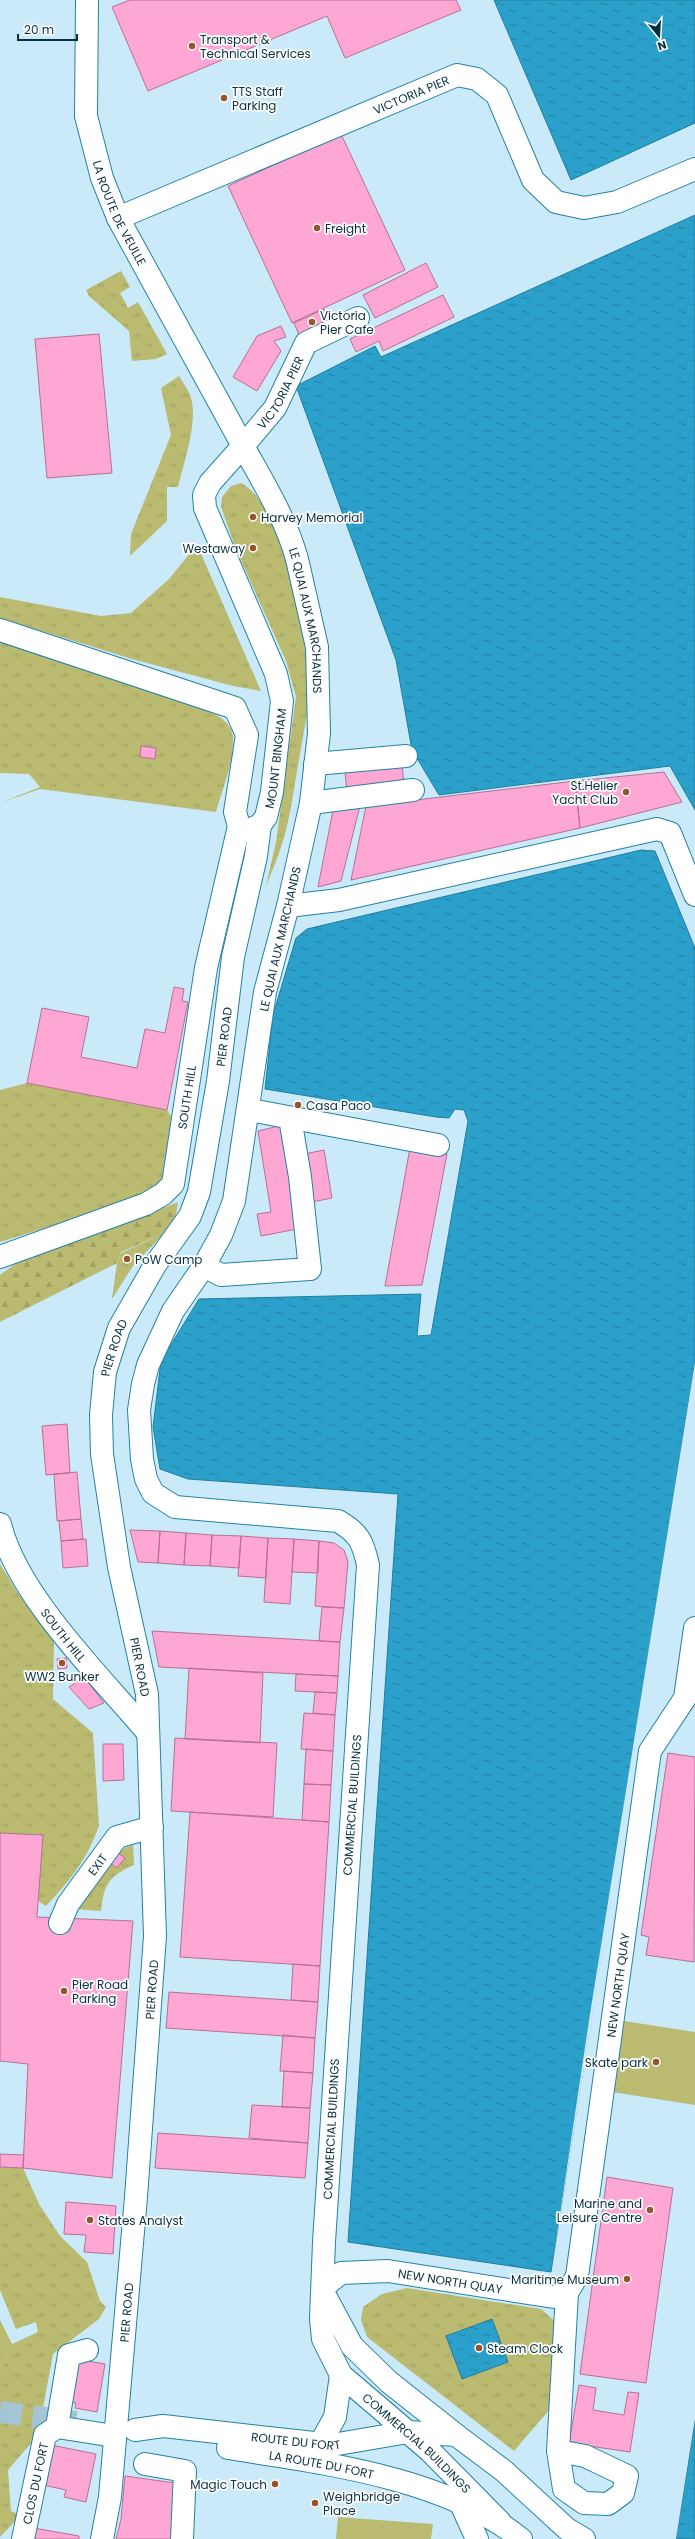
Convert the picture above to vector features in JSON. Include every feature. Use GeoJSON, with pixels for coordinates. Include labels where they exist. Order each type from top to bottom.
{"type":"FeatureCollection","features":[{"type":"Feature","properties":{"kind":"main road","name":"LA ROUTE DE VEULLE"},"geometry":{"type":"LineString","coordinates":[[87,0],[86,116],[102,178],[118,218],[243,446]]}},
{"type":"Feature","properties":{"kind":"main road","name":"VICTORIA PIER"},"geometry":{"type":"LineString","coordinates":[[118,218],[458,75],[477,79],[497,95],[533,180],[556,202],[584,208],[617,202],[695,169]]}},
{"type":"Feature","properties":{"kind":"main road","name":"VICTORIA PIER"},"geometry":{"type":"LineString","coordinates":[[243,446],[275,408],[306,343],[358,318]]}},
{"type":"Feature","properties":{"kind":"main road","name":"LE QUAI AUX MARCHANDS"},"geometry":{"type":"LineString","coordinates":[[153,1493],[146,1479],[142,1459],[139,1410],[143,1384],[148,1365],[173,1311],[204,1266],[221,1235],[234,1201],[250,1110],[265,992],[288,906],[311,802],[319,733],[317,647],[294,546],[269,493],[243,446]]}},
{"type":"Feature","properties":{"kind":"main road","name":"MOUNT BINGHAM"},"geometry":{"type":"LineString","coordinates":[[243,446],[210,483],[204,495],[204,508],[276,674],[282,701],[272,792],[266,817],[249,825]]}},
{"type":"Feature","properties":{"kind":"main road"},"geometry":{"type":"LineString","coordinates":[[0,630],[234,708],[247,735],[235,812],[249,825]]}},
{"type":"Feature","properties":{"kind":"main road"},"geometry":{"type":"LineString","coordinates":[[315,764],[406,756]]}},
{"type":"Feature","properties":{"kind":"main road"},"geometry":{"type":"LineString","coordinates":[[311,802],[413,790]]}},
{"type":"Feature","properties":{"kind":"main road","name":"SOUTH HILL"},"geometry":{"type":"LineString","coordinates":[[0,1257],[146,1204],[163,1194],[173,1184],[206,968],[249,825]]}},
{"type":"Feature","properties":{"kind":"main road","name":"PIER ROAD"},"geometry":{"type":"LineString","coordinates":[[102,2539],[110,2497],[114,2436],[136,2196],[155,1936],[152,1827],[144,1676],[119,1567],[102,1454],[101,1416],[105,1372],[119,1328],[155,1265],[190,1216],[199,1192],[218,1081],[233,956],[256,856],[249,825]]}},
{"type":"Feature","properties":{"kind":"main road"},"geometry":{"type":"LineString","coordinates":[[288,906],[339,900],[657,829],[670,833],[695,894]]}},
{"type":"Feature","properties":{"kind":"main road"},"geometry":{"type":"LineString","coordinates":[[250,1110],[438,1145]]}},
{"type":"Feature","properties":{"kind":"main road"},"geometry":{"type":"LineString","coordinates":[[204,1266],[221,1275],[310,1269],[309,1250],[290,1118]]}},
{"type":"Feature","properties":{"kind":"main road","name":"COMMERCIAL BUILDINGS"},"geometry":{"type":"LineString","coordinates":[[153,1493],[175,1507],[338,1521],[354,1530],[364,1547],[368,1565],[341,1961],[321,2319],[323,2339],[341,2375],[408,2432],[458,2478],[502,2524]]}},
{"type":"Feature","properties":{"kind":"main road","name":"SOUTH HILL"},"geometry":{"type":"LineString","coordinates":[[0,1524],[12,1561],[26,1583],[57,1625],[148,1733]]}},
{"type":"Feature","properties":{"kind":"main road","name":"NEW NORTH QUAY"},"geometry":{"type":"LineString","coordinates":[[323,2289],[341,2273],[388,2271],[554,2297],[567,2293],[576,2276],[650,1751],[690,1698],[695,1628]]}},
{"type":"Feature","properties":{"kind":"main road","name":"EXIT"},"geometry":{"type":"LineString","coordinates":[[60,1923],[68,1904],[117,1837],[152,1827]]}},
{"type":"Feature","properties":{"kind":"main road"},"geometry":{"type":"LineString","coordinates":[[323,2289],[352,2346],[389,2382],[504,2471],[567,2529],[584,2539]]}},
{"type":"Feature","properties":{"kind":"main road"},"geometry":{"type":"LineString","coordinates":[[558,2452],[567,2293]]}},
{"type":"Feature","properties":{"kind":"main road"},"geometry":{"type":"LineString","coordinates":[[56,2427],[69,2355],[88,2350]]}},
{"type":"Feature","properties":{"kind":"main road"},"geometry":{"type":"LineString","coordinates":[[320,2444],[335,2417],[341,2375]]}},
{"type":"Feature","properties":{"kind":"main road","name":"ROUTE DU FORT"},"geometry":{"type":"LineString","coordinates":[[135,2430],[163,2426],[332,2445],[408,2432],[456,2435]]}},
{"type":"Feature","properties":{"kind":"main road","name":"CLOS DU FORT"},"geometry":{"type":"LineString","coordinates":[[21,2537],[45,2435],[56,2427],[114,2436]]}},
{"type":"Feature","properties":{"kind":"main road","name":"LA ROUTE DU FORT"},"geometry":{"type":"LineString","coordinates":[[135,2430],[164,2439],[316,2462],[434,2491],[502,2524]]}},
{"type":"Feature","properties":{"kind":"main road"},"geometry":{"type":"LineString","coordinates":[[145,2464],[185,2471],[182,2539]]}},
{"type":"Feature","properties":{"kind":"main road"},"geometry":{"type":"LineString","coordinates":[[461,2504],[477,2539]]}},
{"type":"Feature","properties":{"kind":"main road"},"geometry":{"type":"LineString","coordinates":[[502,2524],[521,2539]]}},
{"type":"Feature","properties":{"kind":"green space"},"geometry":{"type":"Polygon","coordinates":[[[121,271],[130,287],[120,293],[128,308],[138,302],[167,354],[156,359],[132,361],[129,331],[89,296],[86,290],[121,271]]]}},
{"type":"Feature","properties":{"kind":"green space"},"geometry":{"type":"Polygon","coordinates":[[[179,376],[191,398],[193,419],[192,430],[178,487],[167,487],[167,521],[130,556],[131,534],[171,435],[161,388],[179,376]]]}},
{"type":"Feature","properties":{"kind":"green space"},"geometry":{"type":"Polygon","coordinates":[[[241,483],[257,496],[270,518],[282,546],[299,610],[308,669],[309,699],[292,804],[279,854],[266,886],[276,842],[296,697],[286,661],[235,547],[221,507],[222,497],[231,486],[241,483]]]}},
{"type":"Feature","properties":{"kind":"green space"},"geometry":{"type":"Polygon","coordinates":[[[198,547],[261,691],[233,686],[132,659],[0,618],[0,597],[101,616],[131,613],[169,579],[191,552],[198,547]]]}},
{"type":"Feature","properties":{"kind":"green space"},"geometry":{"type":"Polygon","coordinates":[[[0,641],[198,707],[223,719],[229,726],[233,744],[229,768],[216,812],[40,789],[0,803],[40,787],[29,774],[0,773],[0,641]]]}},
{"type":"Feature","properties":{"kind":"green space"},"geometry":{"type":"Polygon","coordinates":[[[27,1083],[167,1110],[174,1121],[165,1177],[139,1199],[0,1242],[0,1090],[27,1083]]]}},
{"type":"Feature","properties":{"kind":"green space"},"geometry":{"type":"Polygon","coordinates":[[[178,1202],[175,1221],[164,1233],[121,1252],[117,1263],[0,1322],[0,1275],[15,1264],[178,1202]]]}},
{"type":"Feature","properties":{"kind":"green space"},"geometry":{"type":"Polygon","coordinates":[[[164,1233],[133,1266],[112,1299],[117,1263],[121,1253],[164,1233]]]}},
{"type":"Feature","properties":{"kind":"green space"},"geometry":{"type":"Polygon","coordinates":[[[0,1564],[20,1596],[54,1637],[53,1699],[93,1733],[99,1825],[90,1848],[84,1858],[63,1888],[46,1906],[38,1901],[0,1833],[0,1564]]]}},
{"type":"Feature","properties":{"kind":"green space"},"geometry":{"type":"Polygon","coordinates":[[[133,1845],[134,1865],[113,1877],[109,1882],[104,1894],[101,1911],[75,1909],[111,1863],[125,1858],[119,1853],[125,1848],[133,1845]]]}},
{"type":"Feature","properties":{"kind":"green space","name":"Skate park"},"geometry":{"type":"Polygon","coordinates":[[[624,2021],[695,2032],[695,2105],[612,2092],[624,2021]]]}},
{"type":"Feature","properties":{"kind":"green space"},"geometry":{"type":"Polygon","coordinates":[[[0,2167],[23,2168],[39,2204],[60,2236],[87,2262],[100,2301],[106,2307],[99,2319],[53,2354],[38,2435],[8,2470],[11,2511],[21,2515],[0,2537],[0,2372],[12,2344],[38,2332],[36,2322],[16,2329],[0,2290],[0,2167]]]}},
{"type":"Feature","properties":{"kind":"green space"},"geometry":{"type":"Polygon","coordinates":[[[407,2288],[541,2309],[556,2322],[550,2409],[514,2451],[367,2337],[361,2320],[363,2307],[382,2294],[407,2288]]]}},
{"type":"Feature","properties":{"kind":"green space"},"geometry":{"type":"Polygon","coordinates":[[[0,2320],[12,2344],[0,2372],[0,2320]]]}},
{"type":"Feature","properties":{"kind":"green space"},"geometry":{"type":"Polygon","coordinates":[[[338,2517],[433,2524],[431,2539],[336,2539],[338,2517]]]}},
{"type":"Feature","properties":{"kind":"water"},"geometry":{"type":"Polygon","coordinates":[[[494,0],[695,0],[695,123],[571,180],[494,0]]]}},
{"type":"Feature","properties":{"kind":"water"},"geometry":{"type":"Polygon","coordinates":[[[695,215],[695,810],[670,766],[439,795],[412,750],[396,660],[296,386],[375,346],[381,357],[695,215]]]}},
{"type":"Feature","properties":{"kind":"water"},"geometry":{"type":"Polygon","coordinates":[[[641,850],[655,851],[695,948],[695,1362],[551,2272],[348,2242],[398,1494],[188,1479],[160,1469],[153,1427],[161,1361],[199,1299],[421,1294],[417,1336],[431,1335],[468,1121],[464,1110],[455,1109],[449,1118],[436,1117],[265,1089],[273,1015],[296,938],[307,929],[641,850]]]}},
{"type":"Feature","properties":{"kind":"water"},"geometry":{"type":"Polygon","coordinates":[[[492,2319],[508,2362],[462,2379],[446,2336],[492,2319]]]}},
{"type":"Feature","properties":{"kind":"water"},"geometry":{"type":"Polygon","coordinates":[[[695,2420],[695,2539],[676,2539],[695,2420]]]}},
{"type":"Feature","properties":{"kind":"pier"},"geometry":{"type":"Polygon","coordinates":[[[695,1362],[695,1375],[551,2274],[590,2014],[695,1362]]]}},
{"type":"Feature","properties":{"kind":"pier"},"geometry":{"type":"Polygon","coordinates":[[[695,2418],[676,2539],[674,2539],[693,2420],[695,2418]]]}},
{"type":"Feature","properties":{"kind":"building","name":"Transport & Technical Services"},"geometry":{"type":"Polygon","coordinates":[[[130,0],[456,0],[461,10],[345,58],[327,16],[148,91],[112,7],[130,0]]]}},
{"type":"Feature","properties":{"kind":"building","name":"Freight"},"geometry":{"type":"Polygon","coordinates":[[[341,134],[405,270],[292,323],[228,186],[341,134]]]}},
{"type":"Feature","properties":{"kind":"building"},"geometry":{"type":"Polygon","coordinates":[[[426,263],[438,287],[375,318],[363,295],[426,263]]]}},
{"type":"Feature","properties":{"kind":"building"},"geometry":{"type":"Polygon","coordinates":[[[443,295],[454,317],[383,351],[379,341],[356,352],[350,339],[443,295]]]}},
{"type":"Feature","properties":{"kind":"building","name":"Victoria Pier Cafe"},"geometry":{"type":"Polygon","coordinates":[[[324,309],[330,320],[299,335],[294,323],[324,309]]]}},
{"type":"Feature","properties":{"kind":"building"},"geometry":{"type":"Polygon","coordinates":[[[281,326],[286,337],[274,341],[281,351],[257,391],[233,377],[257,336],[281,326]]]}},
{"type":"Feature","properties":{"kind":"building"},"geometry":{"type":"Polygon","coordinates":[[[99,334],[112,473],[47,478],[35,339],[99,334]]]}},
{"type":"Feature","properties":{"kind":"building"},"geometry":{"type":"Polygon","coordinates":[[[141,746],[156,748],[155,759],[140,757],[141,746]]]}},
{"type":"Feature","properties":{"kind":"building"},"geometry":{"type":"Polygon","coordinates":[[[402,765],[404,784],[347,792],[345,772],[402,765]]]}},
{"type":"Feature","properties":{"kind":"building","name":"St.Helier Yacht Club"},"geometry":{"type":"Polygon","coordinates":[[[664,772],[682,802],[580,828],[575,781],[664,772]]]}},
{"type":"Feature","properties":{"kind":"building"},"geometry":{"type":"Polygon","coordinates":[[[575,781],[580,828],[351,880],[366,806],[575,781]]]}},
{"type":"Feature","properties":{"kind":"building"},"geometry":{"type":"Polygon","coordinates":[[[361,802],[341,881],[318,887],[334,805],[361,802]]]}},
{"type":"Feature","properties":{"kind":"building"},"geometry":{"type":"Polygon","coordinates":[[[174,987],[184,989],[182,1001],[188,1002],[167,1110],[27,1083],[42,1008],[89,1017],[81,1057],[137,1068],[145,1029],[165,1033],[174,987]]]}},
{"type":"Feature","properties":{"kind":"building"},"geometry":{"type":"Polygon","coordinates":[[[283,1125],[297,1229],[261,1236],[257,1214],[271,1212],[258,1131],[283,1125]]]}},
{"type":"Feature","properties":{"kind":"building"},"geometry":{"type":"Polygon","coordinates":[[[410,1148],[447,1154],[422,1285],[385,1286],[410,1148]]]}},
{"type":"Feature","properties":{"kind":"building"},"geometry":{"type":"Polygon","coordinates":[[[324,1150],[332,1198],[312,1202],[304,1154],[324,1150]]]}},
{"type":"Feature","properties":{"kind":"building"},"geometry":{"type":"Polygon","coordinates":[[[67,1424],[70,1473],[46,1475],[42,1426],[67,1424]]]}},
{"type":"Feature","properties":{"kind":"building"},"geometry":{"type":"Polygon","coordinates":[[[77,1472],[81,1519],[57,1521],[54,1474],[77,1472]]]}},
{"type":"Feature","properties":{"kind":"building"},"geometry":{"type":"Polygon","coordinates":[[[81,1519],[83,1539],[61,1541],[59,1521],[81,1519]]]}},
{"type":"Feature","properties":{"kind":"building"},"geometry":{"type":"Polygon","coordinates":[[[130,1530],[160,1531],[158,1563],[138,1562],[130,1530]]]}},
{"type":"Feature","properties":{"kind":"building"},"geometry":{"type":"Polygon","coordinates":[[[160,1531],[186,1533],[184,1565],[158,1563],[160,1531]]]}},
{"type":"Feature","properties":{"kind":"building"},"geometry":{"type":"Polygon","coordinates":[[[186,1533],[212,1535],[210,1566],[184,1565],[186,1533]]]}},
{"type":"Feature","properties":{"kind":"building"},"geometry":{"type":"Polygon","coordinates":[[[212,1535],[241,1536],[239,1568],[210,1566],[212,1535]]]}},
{"type":"Feature","properties":{"kind":"building"},"geometry":{"type":"Polygon","coordinates":[[[241,1536],[268,1538],[266,1578],[238,1576],[241,1536]]]}},
{"type":"Feature","properties":{"kind":"building"},"geometry":{"type":"Polygon","coordinates":[[[268,1538],[294,1539],[290,1604],[264,1602],[268,1538]]]}},
{"type":"Feature","properties":{"kind":"building"},"geometry":{"type":"Polygon","coordinates":[[[86,1539],[88,1566],[63,1568],[61,1541],[86,1539]]]}},
{"type":"Feature","properties":{"kind":"building"},"geometry":{"type":"Polygon","coordinates":[[[294,1539],[319,1541],[318,1573],[292,1572],[294,1539]]]}},
{"type":"Feature","properties":{"kind":"building"},"geometry":{"type":"Polygon","coordinates":[[[319,1541],[334,1543],[344,1550],[348,1562],[344,1608],[315,1606],[319,1541]]]}},
{"type":"Feature","properties":{"kind":"building"},"geometry":{"type":"Polygon","coordinates":[[[322,1607],[344,1608],[340,1642],[319,1641],[322,1607]]]}},
{"type":"Feature","properties":{"kind":"building"},"geometry":{"type":"Polygon","coordinates":[[[152,1631],[340,1642],[338,1676],[159,1667],[152,1631]]]}},
{"type":"Feature","properties":{"kind":"building","name":"WW2 Bunker"},"geometry":{"type":"Polygon","coordinates":[[[66,1658],[67,1668],[58,1669],[57,1659],[66,1658]]]}},
{"type":"Feature","properties":{"kind":"building"},"geometry":{"type":"Polygon","coordinates":[[[189,1668],[263,1673],[260,1743],[185,1739],[189,1668]]]}},
{"type":"Feature","properties":{"kind":"building"},"geometry":{"type":"Polygon","coordinates":[[[296,1674],[338,1676],[337,1693],[295,1691],[296,1674]]]}},
{"type":"Feature","properties":{"kind":"building"},"geometry":{"type":"Polygon","coordinates":[[[84,1677],[104,1703],[89,1709],[69,1687],[84,1677]]]}},
{"type":"Feature","properties":{"kind":"building"},"geometry":{"type":"Polygon","coordinates":[[[315,1692],[337,1693],[335,1715],[313,1713],[315,1692]]]}},
{"type":"Feature","properties":{"kind":"building"},"geometry":{"type":"Polygon","coordinates":[[[304,1713],[335,1715],[333,1751],[301,1749],[304,1713]]]}},
{"type":"Feature","properties":{"kind":"building"},"geometry":{"type":"Polygon","coordinates":[[[175,1738],[277,1743],[273,1817],[171,1811],[175,1738]]]}},
{"type":"Feature","properties":{"kind":"building"},"geometry":{"type":"Polygon","coordinates":[[[103,1744],[123,1744],[124,1780],[103,1781],[103,1744]]]}},
{"type":"Feature","properties":{"kind":"building"},"geometry":{"type":"Polygon","coordinates":[[[306,1749],[333,1751],[331,1785],[304,1784],[306,1749]]]}},
{"type":"Feature","properties":{"kind":"building"},"geometry":{"type":"Polygon","coordinates":[[[668,1753],[695,1757],[694,1962],[646,1955],[649,1937],[641,1935],[668,1753]]]}},
{"type":"Feature","properties":{"kind":"building"},"geometry":{"type":"Polygon","coordinates":[[[304,1784],[331,1785],[329,1822],[302,1820],[304,1784]]]}},
{"type":"Feature","properties":{"kind":"building"},"geometry":{"type":"Polygon","coordinates":[[[190,1812],[329,1822],[320,1966],[180,1957],[190,1812]]]}},
{"type":"Feature","properties":{"kind":"building","name":"Pier Road Parking"},"geometry":{"type":"Polygon","coordinates":[[[0,1833],[43,1835],[37,1917],[133,1921],[112,2178],[23,2168],[28,2064],[0,2061],[0,1833]]]}},
{"type":"Feature","properties":{"kind":"building"},"geometry":{"type":"Polygon","coordinates":[[[102,1841],[125,1858],[117,1868],[94,1851],[102,1841]]]}},
{"type":"Feature","properties":{"kind":"building"},"geometry":{"type":"Polygon","coordinates":[[[293,1964],[320,1966],[318,2002],[291,2000],[293,1964]]]}},
{"type":"Feature","properties":{"kind":"building"},"geometry":{"type":"Polygon","coordinates":[[[169,1992],[318,2002],[315,2038],[166,2028],[169,1992]]]}},
{"type":"Feature","properties":{"kind":"building"},"geometry":{"type":"Polygon","coordinates":[[[283,2035],[315,2038],[313,2073],[280,2071],[283,2035]]]}},
{"type":"Feature","properties":{"kind":"building"},"geometry":{"type":"Polygon","coordinates":[[[284,2071],[313,2073],[310,2108],[282,2107],[284,2071]]]}},
{"type":"Feature","properties":{"kind":"building"},"geometry":{"type":"Polygon","coordinates":[[[252,2105],[310,2108],[308,2143],[249,2138],[252,2105]]]}},
{"type":"Feature","properties":{"kind":"building"},"geometry":{"type":"Polygon","coordinates":[[[158,2133],[308,2143],[305,2178],[155,2168],[158,2133]]]}},
{"type":"Feature","properties":{"kind":"building"},"geometry":{"type":"Polygon","coordinates":[[[0,2154],[24,2155],[23,2168],[0,2167],[0,2154]]]}},
{"type":"Feature","properties":{"kind":"building"},"geometry":{"type":"Polygon","coordinates":[[[607,2177],[673,2188],[646,2383],[580,2374],[607,2177]]]}},
{"type":"Feature","properties":{"kind":"building","name":"States Analyst"},"geometry":{"type":"Polygon","coordinates":[[[66,2202],[116,2206],[113,2254],[84,2252],[86,2235],[64,2234],[66,2202]]]}},
{"type":"Feature","properties":{"kind":"building"},"geometry":{"type":"Polygon","coordinates":[[[59,2356],[105,2364],[97,2412],[75,2408],[76,2403],[51,2398],[59,2356]]]}},
{"type":"Feature","properties":{"kind":"building"},"geometry":{"type":"Polygon","coordinates":[[[579,2385],[596,2388],[593,2410],[624,2415],[628,2392],[639,2393],[630,2452],[569,2443],[579,2385]]]}},
{"type":"Feature","properties":{"kind":"building"},"geometry":{"type":"Polygon","coordinates":[[[51,2445],[96,2454],[86,2502],[64,2497],[66,2490],[43,2485],[51,2445]]]}},
{"type":"Feature","properties":{"kind":"building"},"geometry":{"type":"Polygon","coordinates":[[[125,2476],[175,2483],[172,2539],[116,2539],[121,2519],[125,2476]]]}},
{"type":"Feature","properties":{"kind":"building"},"geometry":{"type":"Polygon","coordinates":[[[34,2528],[79,2536],[79,2539],[32,2539],[34,2528]]]}},
{"type":"Feature","properties":{"kind":"tunnel"},"geometry":{"type":"LineString","coordinates":[[0,2412],[76,2422]]}},
{"type":"Feature","properties":{"kind":"place","name":"Transport & Technical Services"},"geometry":{"type":"Point","coordinates":[192,46]}},
{"type":"Feature","properties":{"kind":"place","name":"TTS Staff Parking"},"geometry":{"type":"Point","coordinates":[224,98]}},
{"type":"Feature","properties":{"kind":"place","name":"Freight"},"geometry":{"type":"Point","coordinates":[317,228]}},
{"type":"Feature","properties":{"kind":"place","name":"Victoria Pier Cafe"},"geometry":{"type":"Point","coordinates":[312,322]}},
{"type":"Feature","properties":{"kind":"place","name":"Harvey Memorial"},"geometry":{"type":"Point","coordinates":[253,517]}},
{"type":"Feature","properties":{"kind":"place","name":"Westaway"},"geometry":{"type":"Point","coordinates":[253,548]}},
{"type":"Feature","properties":{"kind":"place","name":"St.Helier Yacht Club"},"geometry":{"type":"Point","coordinates":[626,792]}},
{"type":"Feature","properties":{"kind":"place","name":"Casa Paco"},"geometry":{"type":"Point","coordinates":[298,1105]}},
{"type":"Feature","properties":{"kind":"place","name":"PoW Camp"},"geometry":{"type":"Point","coordinates":[127,1259]}},
{"type":"Feature","properties":{"kind":"place","name":"WW2 Bunker"},"geometry":{"type":"Point","coordinates":[62,1663]}},
{"type":"Feature","properties":{"kind":"place","name":"Pier Road Parking"},"geometry":{"type":"Point","coordinates":[64,1991]}},
{"type":"Feature","properties":{"kind":"place","name":"Skate park"},"geometry":{"type":"Point","coordinates":[656,2062]}},
{"type":"Feature","properties":{"kind":"place","name":"Marine and Leisure Centre"},"geometry":{"type":"Point","coordinates":[650,2210]}},
{"type":"Feature","properties":{"kind":"place","name":"States Analyst"},"geometry":{"type":"Point","coordinates":[90,2220]}},
{"type":"Feature","properties":{"kind":"place","name":"Maritime Museum"},"geometry":{"type":"Point","coordinates":[627,2279]}},
{"type":"Feature","properties":{"kind":"place","name":"Steam Clock"},"geometry":{"type":"Point","coordinates":[479,2348]}},
{"type":"Feature","properties":{"kind":"place","name":"Magic Touch"},"geometry":{"type":"Point","coordinates":[275,2484]}},
{"type":"Feature","properties":{"kind":"place","name":"Weighbridge Place"},"geometry":{"type":"Point","coordinates":[315,2503]}}]}
